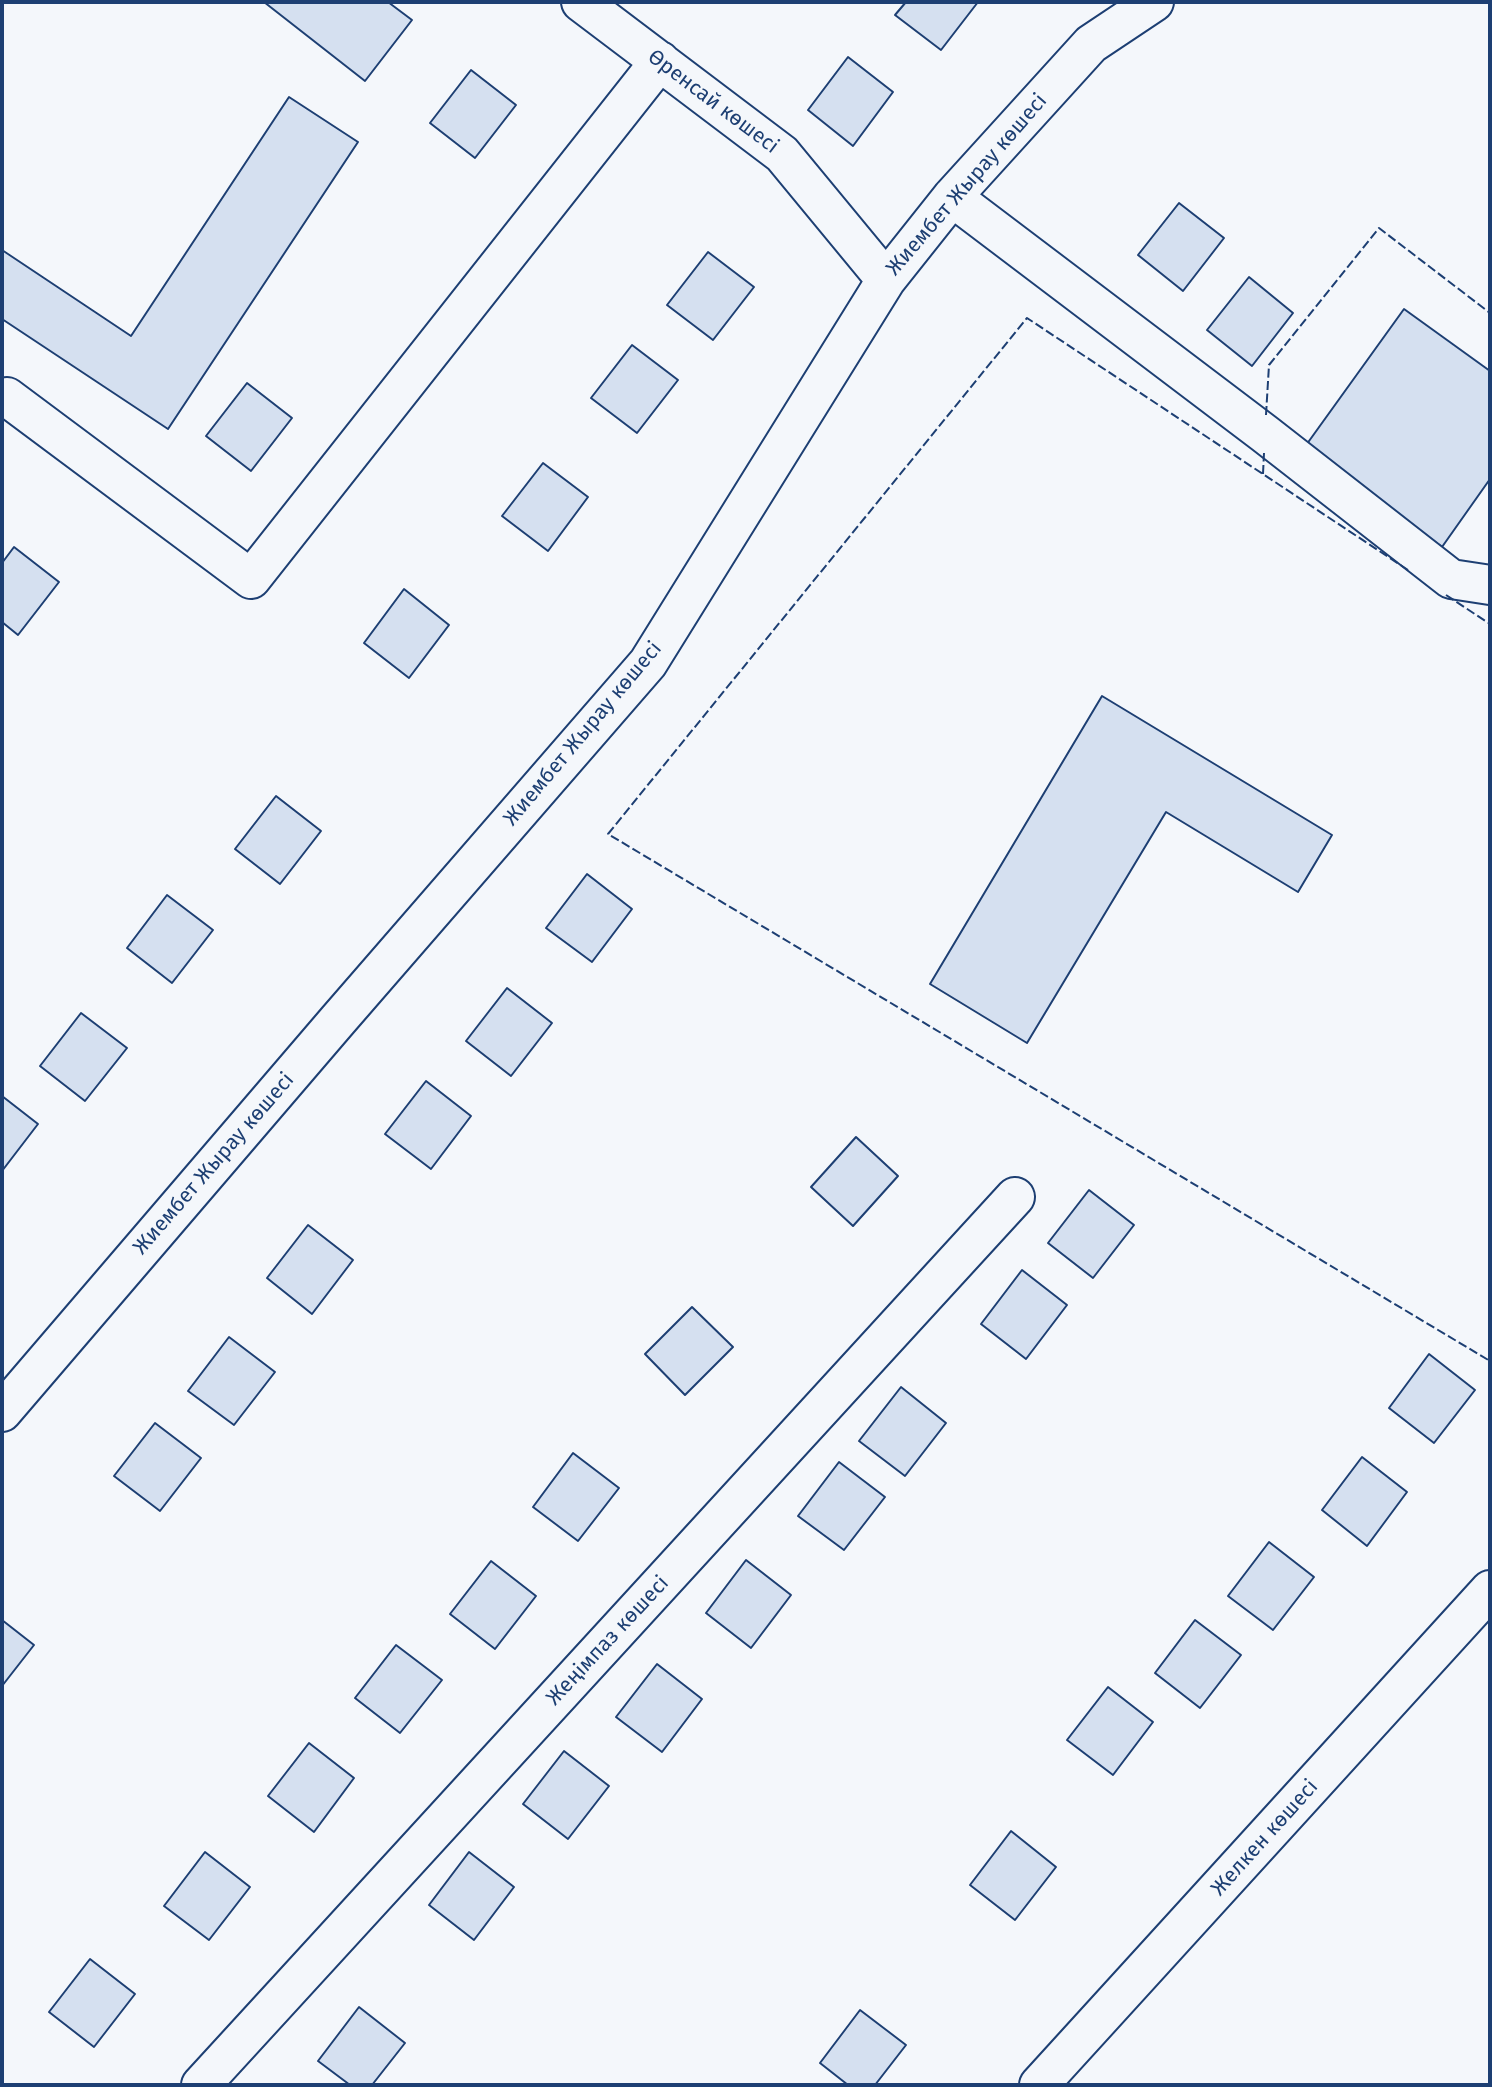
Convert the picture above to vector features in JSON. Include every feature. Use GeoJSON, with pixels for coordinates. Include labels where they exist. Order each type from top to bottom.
{"type":"FeatureCollection","features":[{"type":"Feature","properties":{"kind":"street","name":"Өренсай көшесі"},"geometry":{"type":"LineString","coordinates":[[581,2],[782,154],[886,280]]}},
{"type":"Feature","properties":{"kind":"street","name":"Жиембет Жырау көшесі"},"geometry":{"type":"LineString","coordinates":[[2,1412],[648,663],[886,280],[952,197],[1091,44],[1154,2]]}},
{"type":"Feature","properties":{"kind":"street"},"geometry":{"type":"LineString","coordinates":[[3,398],[251,579],[660,61]]}},
{"type":"Feature","properties":{"kind":"street"},"geometry":{"type":"LineString","coordinates":[[952,197],[1451,579],[1490,585]]}},
{"type":"Feature","properties":{"kind":"street","name":"Жеңімпаз көшесі"},"geometry":{"type":"LineString","coordinates":[[201,2085],[1015,1197]]}},
{"type":"Feature","properties":{"kind":"street","name":"Желкен көшесі"},"geometry":{"type":"LineString","coordinates":[[1039,2085],[1490,1590]]}},
{"type":"Feature","properties":{"kind":"building"},"geometry":{"type":"Polygon","coordinates":[[[264,2],[388,2],[412,20],[365,81],[264,2]]]}},
{"type":"Feature","properties":{"kind":"building"},"geometry":{"type":"Polygon","coordinates":[[[906,2],[978,2],[941,50],[895,15],[906,2]]]}},
{"type":"Feature","properties":{"kind":"building"},"geometry":{"type":"Polygon","coordinates":[[[848,57],[893,92],[853,146],[808,110],[848,57]]]}},
{"type":"Feature","properties":{"kind":"building"},"geometry":{"type":"Polygon","coordinates":[[[471,70],[516,105],[475,158],[430,123],[471,70]]]}},
{"type":"Feature","properties":{"kind":"building"},"geometry":{"type":"Polygon","coordinates":[[[289,97],[358,142],[168,429],[2,319],[2,250],[131,336],[289,97]]]}},
{"type":"Feature","properties":{"kind":"building"},"geometry":{"type":"Polygon","coordinates":[[[1179,203],[1224,238],[1183,291],[1138,255],[1179,203]]]}},
{"type":"Feature","properties":{"kind":"building"},"geometry":{"type":"Polygon","coordinates":[[[708,252],[754,287],[713,340],[667,305],[708,252]]]}},
{"type":"Feature","properties":{"kind":"building"},"geometry":{"type":"Polygon","coordinates":[[[1249,277],[1293,313],[1252,366],[1207,330],[1249,277]]]}},
{"type":"Feature","properties":{"kind":"building"},"geometry":{"type":"Polygon","coordinates":[[[1404,309],[1490,371],[1490,479],[1442,547],[1304,448],[1404,309]]]}},
{"type":"Feature","properties":{"kind":"building"},"geometry":{"type":"Polygon","coordinates":[[[632,345],[678,380],[637,433],[591,398],[632,345]]]}},
{"type":"Feature","properties":{"kind":"building"},"geometry":{"type":"Polygon","coordinates":[[[247,383],[292,418],[251,471],[206,436],[247,383]]]}},
{"type":"Feature","properties":{"kind":"building"},"geometry":{"type":"Polygon","coordinates":[[[543,463],[588,497],[548,551],[502,516],[543,463]]]}},
{"type":"Feature","properties":{"kind":"building"},"geometry":{"type":"Polygon","coordinates":[[[14,547],[59,582],[18,635],[2,622],[2,563],[14,547]]]}},
{"type":"Feature","properties":{"kind":"building"},"geometry":{"type":"Polygon","coordinates":[[[404,589],[449,625],[409,678],[364,643],[404,589]]]}},
{"type":"Feature","properties":{"kind":"building"},"geometry":{"type":"Polygon","coordinates":[[[1102,696],[1332,835],[1298,892],[1166,812],[1027,1043],[930,984],[1102,696]]]}},
{"type":"Feature","properties":{"kind":"building"},"geometry":{"type":"Polygon","coordinates":[[[276,796],[321,831],[280,884],[235,849],[276,796]]]}},
{"type":"Feature","properties":{"kind":"building"},"geometry":{"type":"Polygon","coordinates":[[[587,874],[632,909],[592,962],[546,928],[587,874]]]}},
{"type":"Feature","properties":{"kind":"building"},"geometry":{"type":"Polygon","coordinates":[[[167,895],[213,930],[172,983],[127,948],[167,895]]]}},
{"type":"Feature","properties":{"kind":"building"},"geometry":{"type":"Polygon","coordinates":[[[507,988],[552,1023],[511,1076],[466,1041],[507,988]]]}},
{"type":"Feature","properties":{"kind":"building"},"geometry":{"type":"Polygon","coordinates":[[[81,1013],[127,1048],[85,1101],[40,1066],[81,1013]]]}},
{"type":"Feature","properties":{"kind":"building"},"geometry":{"type":"Polygon","coordinates":[[[426,1081],[471,1116],[431,1169],[385,1134],[426,1081]]]}},
{"type":"Feature","properties":{"kind":"building"},"geometry":{"type":"Polygon","coordinates":[[[2,1096],[38,1124],[2,1171],[2,1096]]]}},
{"type":"Feature","properties":{"kind":"building"},"geometry":{"type":"Polygon","coordinates":[[[856,1137],[898,1176],[853,1226],[811,1187],[856,1137]]]}},
{"type":"Feature","properties":{"kind":"building"},"geometry":{"type":"Polygon","coordinates":[[[1089,1190],[1134,1225],[1093,1278],[1048,1243],[1089,1190]]]}},
{"type":"Feature","properties":{"kind":"building"},"geometry":{"type":"Polygon","coordinates":[[[308,1225],[353,1260],[312,1314],[267,1278],[308,1225]]]}},
{"type":"Feature","properties":{"kind":"building"},"geometry":{"type":"Polygon","coordinates":[[[1022,1270],[1067,1305],[1026,1359],[981,1324],[1022,1270]]]}},
{"type":"Feature","properties":{"kind":"building"},"geometry":{"type":"Polygon","coordinates":[[[692,1307],[733,1347],[685,1395],[645,1354],[692,1307]]]}},
{"type":"Feature","properties":{"kind":"building"},"geometry":{"type":"Polygon","coordinates":[[[229,1337],[275,1372],[234,1425],[188,1391],[229,1337]]]}},
{"type":"Feature","properties":{"kind":"building"},"geometry":{"type":"Polygon","coordinates":[[[1429,1354],[1475,1390],[1434,1443],[1389,1408],[1429,1354]]]}},
{"type":"Feature","properties":{"kind":"building"},"geometry":{"type":"Polygon","coordinates":[[[901,1387],[946,1423],[905,1476],[859,1441],[901,1387]]]}},
{"type":"Feature","properties":{"kind":"building"},"geometry":{"type":"Polygon","coordinates":[[[155,1423],[201,1458],[160,1511],[114,1476],[155,1423]]]}},
{"type":"Feature","properties":{"kind":"building"},"geometry":{"type":"Polygon","coordinates":[[[573,1453],[619,1488],[578,1541],[533,1507],[573,1453]]]}},
{"type":"Feature","properties":{"kind":"building"},"geometry":{"type":"Polygon","coordinates":[[[1362,1457],[1407,1492],[1367,1546],[1322,1510],[1362,1457]]]}},
{"type":"Feature","properties":{"kind":"building"},"geometry":{"type":"Polygon","coordinates":[[[839,1462],[885,1497],[844,1550],[798,1516],[839,1462]]]}},
{"type":"Feature","properties":{"kind":"building"},"geometry":{"type":"Polygon","coordinates":[[[1269,1542],[1314,1577],[1273,1630],[1228,1596],[1269,1542]]]}},
{"type":"Feature","properties":{"kind":"building"},"geometry":{"type":"Polygon","coordinates":[[[746,1560],[791,1595],[751,1648],[706,1613],[746,1560]]]}},
{"type":"Feature","properties":{"kind":"building"},"geometry":{"type":"Polygon","coordinates":[[[491,1561],[536,1596],[495,1649],[450,1614],[491,1561]]]}},
{"type":"Feature","properties":{"kind":"building"},"geometry":{"type":"Polygon","coordinates":[[[2,1620],[34,1645],[2,1686],[2,1620]]]}},
{"type":"Feature","properties":{"kind":"building"},"geometry":{"type":"Polygon","coordinates":[[[1195,1620],[1241,1655],[1200,1708],[1155,1673],[1195,1620]]]}},
{"type":"Feature","properties":{"kind":"building"},"geometry":{"type":"Polygon","coordinates":[[[396,1645],[442,1680],[400,1733],[355,1698],[396,1645]]]}},
{"type":"Feature","properties":{"kind":"building"},"geometry":{"type":"Polygon","coordinates":[[[657,1664],[702,1699],[662,1752],[616,1717],[657,1664]]]}},
{"type":"Feature","properties":{"kind":"building"},"geometry":{"type":"Polygon","coordinates":[[[1108,1687],[1153,1722],[1113,1775],[1067,1740],[1108,1687]]]}},
{"type":"Feature","properties":{"kind":"building"},"geometry":{"type":"Polygon","coordinates":[[[309,1743],[354,1778],[314,1832],[268,1796],[309,1743]]]}},
{"type":"Feature","properties":{"kind":"building"},"geometry":{"type":"Polygon","coordinates":[[[564,1751],[609,1786],[568,1839],[523,1804],[564,1751]]]}},
{"type":"Feature","properties":{"kind":"building"},"geometry":{"type":"Polygon","coordinates":[[[1011,1831],[1056,1867],[1015,1920],[970,1885],[1011,1831]]]}},
{"type":"Feature","properties":{"kind":"building"},"geometry":{"type":"Polygon","coordinates":[[[205,1852],[250,1887],[209,1940],[164,1906],[205,1852]]]}},
{"type":"Feature","properties":{"kind":"building"},"geometry":{"type":"Polygon","coordinates":[[[469,1852],[514,1887],[474,1940],[429,1905],[469,1852]]]}},
{"type":"Feature","properties":{"kind":"building"},"geometry":{"type":"Polygon","coordinates":[[[90,1959],[135,1994],[94,2047],[49,2012],[90,1959]]]}},
{"type":"Feature","properties":{"kind":"building"},"geometry":{"type":"Polygon","coordinates":[[[359,2007],[405,2043],[372,2085],[350,2085],[318,2061],[359,2007]]]}},
{"type":"Feature","properties":{"kind":"building"},"geometry":{"type":"Polygon","coordinates":[[[860,2010],[906,2045],[875,2085],[848,2085],[820,2063],[860,2010]]]}},
{"type":"Feature","properties":{"kind":"fence"},"geometry":{"type":"LineString","coordinates":[[1266,415],[1269,365],[1379,228],[1490,313]]}},
{"type":"Feature","properties":{"kind":"fence"},"geometry":{"type":"LineString","coordinates":[[1408,570],[1027,318],[608,834],[1490,1361]]}},
{"type":"Feature","properties":{"kind":"fence"},"geometry":{"type":"LineString","coordinates":[[1263,474],[1264,453]]}},
{"type":"Feature","properties":{"kind":"fence"},"geometry":{"type":"LineString","coordinates":[[1446,595],[1490,624]]}}]}
